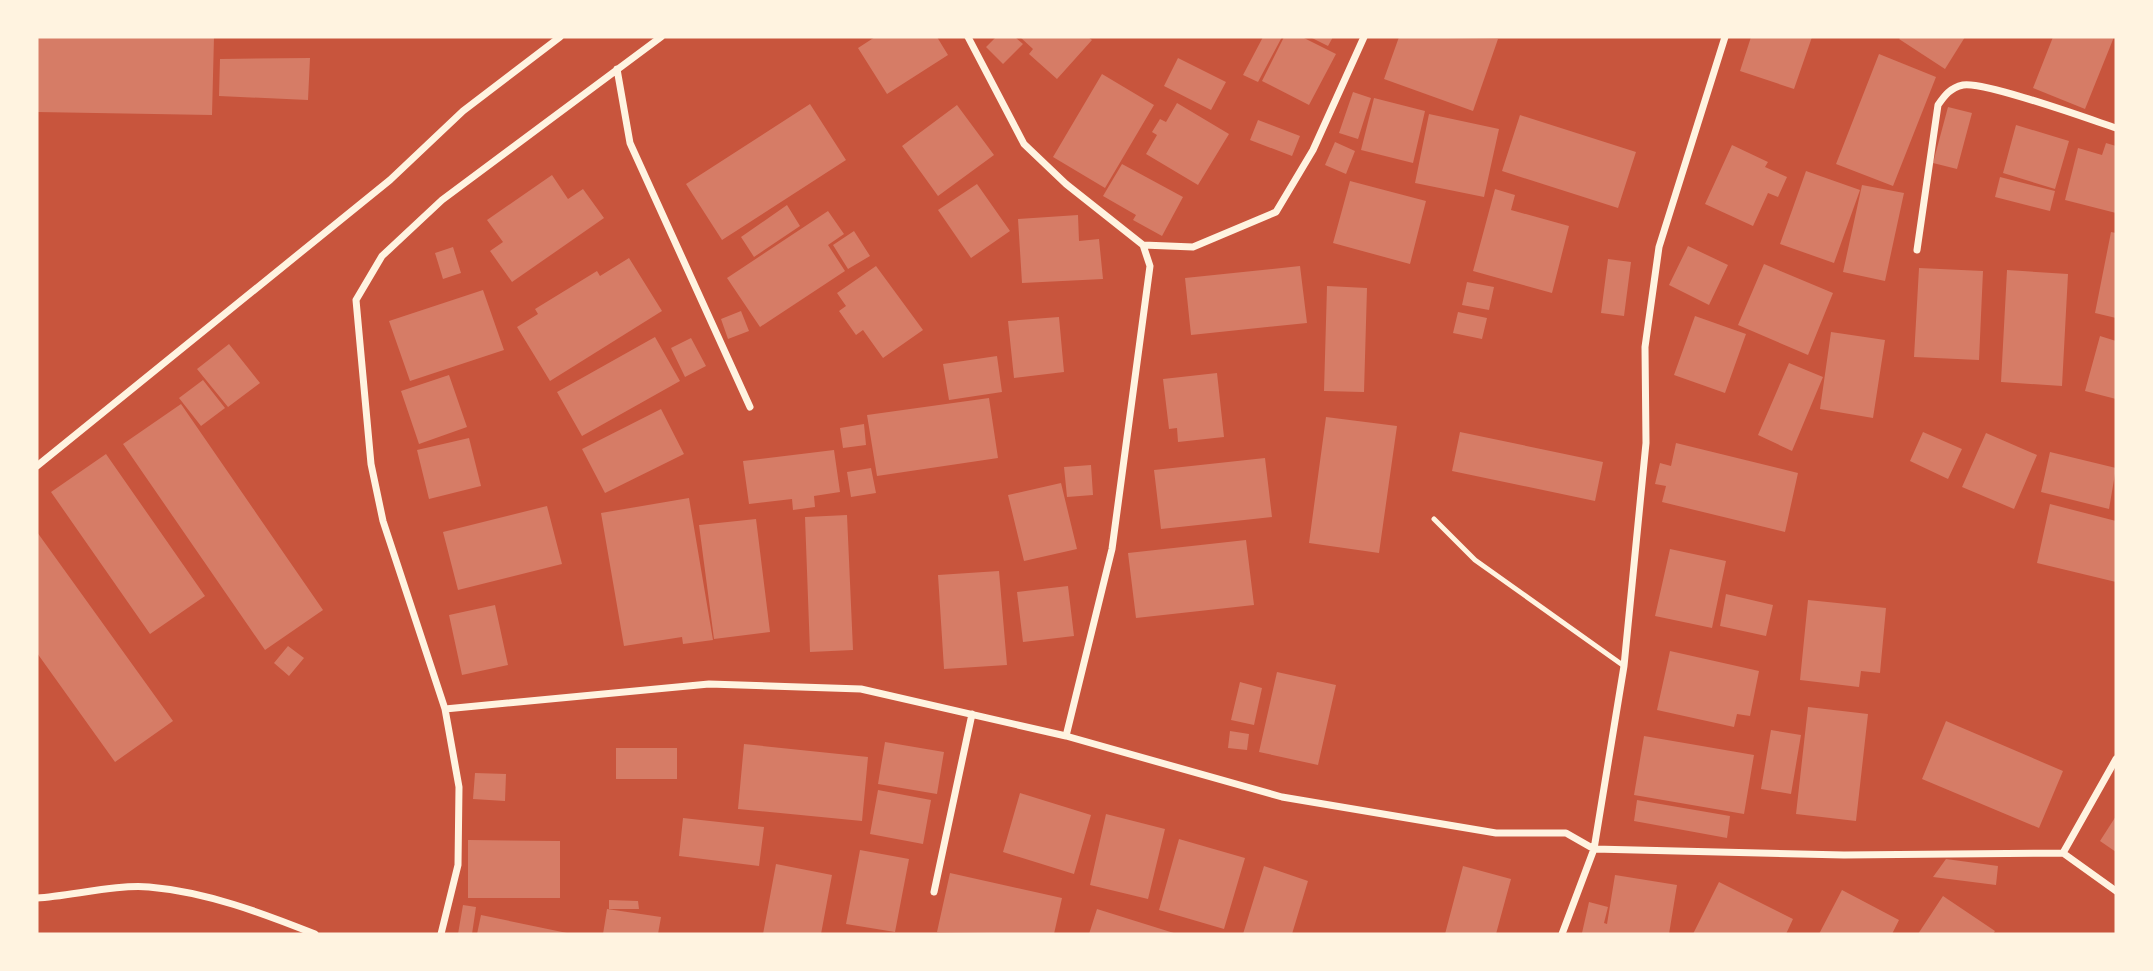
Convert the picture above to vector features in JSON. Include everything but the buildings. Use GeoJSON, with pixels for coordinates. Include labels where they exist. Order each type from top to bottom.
{"type":"FeatureCollection","features":[{"type":"Feature","properties":{"kind":"street"},"geometry":{"type":"LineString","coordinates":[[37,466],[369,197],[463,111],[560,37]]}},
{"type":"Feature","properties":{"kind":"street"},"geometry":{"type":"LineString","coordinates":[[441,934],[458,852],[459,788],[445,709],[383,521],[371,464],[356,300],[382,256],[442,200],[662,37]]}},
{"type":"Feature","properties":{"kind":"street"},"geometry":{"type":"LineString","coordinates":[[968,37],[1024,144],[1066,184],[1143,245],[1150,266],[1112,549],[1066,736]]}},
{"type":"Feature","properties":{"kind":"street"},"geometry":{"type":"LineString","coordinates":[[1143,245],[1193,247],[1276,212],[1313,150],[1364,37]]}},
{"type":"Feature","properties":{"kind":"street"},"geometry":{"type":"LineString","coordinates":[[1562,934],[1594,849],[1624,666],[1646,443],[1646,347],[1659,247],[1725,37]]}},
{"type":"Feature","properties":{"kind":"street"},"geometry":{"type":"LineString","coordinates":[[617,69],[630,143],[750,407]]}},
{"type":"Feature","properties":{"kind":"street"},"geometry":{"type":"LineString","coordinates":[[1917,250],[1938,105],[1947,91],[1964,85],[1998,91],[2116,128]]}},
{"type":"Feature","properties":{"kind":"street"},"geometry":{"type":"LineString","coordinates":[[445,709],[709,684],[861,689],[1066,736],[1282,797],[1496,833],[1566,833],[1594,849],[1844,855],[2063,853],[2116,891]]}},
{"type":"Feature","properties":{"kind":"street"},"geometry":{"type":"LineString","coordinates":[[934,892],[972,714]]}},
{"type":"Feature","properties":{"kind":"street"},"geometry":{"type":"LineString","coordinates":[[2063,853],[2116,760]]}},
{"type":"Feature","properties":{"kind":"street"},"geometry":{"type":"LineString","coordinates":[[37,898],[147,886],[216,899],[315,934]]}},
{"type":"Feature","properties":{"kind":"lane"},"geometry":{"type":"LineString","coordinates":[[1434,519],[1475,560],[1624,666]]}}]}
